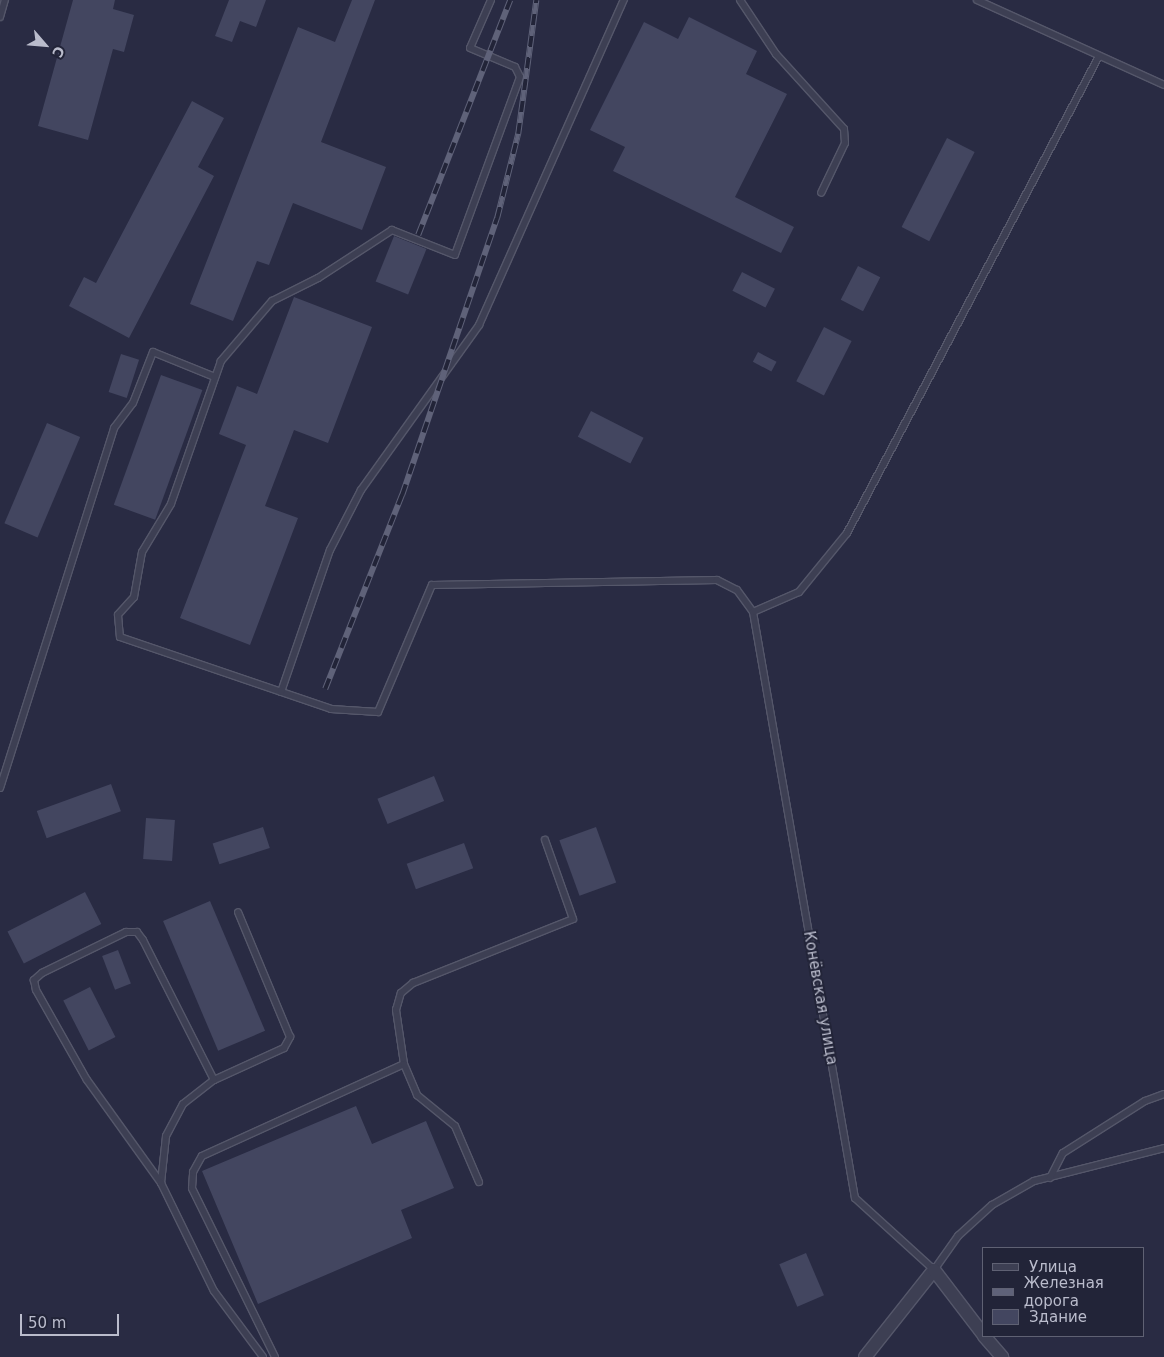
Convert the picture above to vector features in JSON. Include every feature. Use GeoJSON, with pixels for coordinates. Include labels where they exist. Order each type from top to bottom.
{"type":"FeatureCollection","features":[{"type":"Feature","properties":{"kind":"street","name":"Конёвская улица"},"geometry":{"type":"LineString","coordinates":[[934,1270],[982,1334]]}},
{"type":"Feature","properties":{"kind":"street"},"geometry":{"type":"LineString","coordinates":[[865,1357],[934,1270]]}},
{"type":"Feature","properties":{"kind":"street","name":"Конёвская улица"},"geometry":{"type":"LineString","coordinates":[[985,1337],[1002,1357]]}},
{"type":"Feature","properties":{"kind":"lane"},"geometry":{"type":"LineString","coordinates":[[0,17],[5,0]]}},
{"type":"Feature","properties":{"kind":"lane"},"geometry":{"type":"LineString","coordinates":[[491,0],[470,48],[515,67],[520,77],[455,254],[392,230],[318,278],[272,301],[221,361],[171,504],[142,552],[134,597],[118,615],[120,637],[331,709],[378,712],[432,585],[717,580],[737,590],[753,612],[799,592],[847,533],[1099,56]]}},
{"type":"Feature","properties":{"kind":"lane"},"geometry":{"type":"LineString","coordinates":[[281,692],[330,550],[361,490],[479,326],[624,0]]}},
{"type":"Feature","properties":{"kind":"lane"},"geometry":{"type":"LineString","coordinates":[[740,0],[776,54],[844,129],[845,143],[820,193]]}},
{"type":"Feature","properties":{"kind":"lane"},"geometry":{"type":"LineString","coordinates":[[977,0],[1164,85]]}},
{"type":"Feature","properties":{"kind":"lane"},"geometry":{"type":"LineString","coordinates":[[0,788],[114,428],[133,403],[153,352],[216,377]]}},
{"type":"Feature","properties":{"kind":"lane","name":"Конёвская улица"},"geometry":{"type":"LineString","coordinates":[[753,612],[855,1198],[934,1270]]}},
{"type":"Feature","properties":{"kind":"lane"},"geometry":{"type":"LineString","coordinates":[[479,1182],[455,1126],[418,1095],[404,1064],[396,1010],[401,993],[413,983],[573,919],[544,840]]}},
{"type":"Feature","properties":{"kind":"lane"},"geometry":{"type":"LineString","coordinates":[[161,1183],[166,1136],[183,1104],[214,1080],[284,1048],[290,1037],[238,912]]}},
{"type":"Feature","properties":{"kind":"lane"},"geometry":{"type":"LineString","coordinates":[[214,1080],[137,932],[126,932],[34,980],[88,1080],[161,1183],[214,1291],[263,1357]]}},
{"type":"Feature","properties":{"kind":"lane"},"geometry":{"type":"LineString","coordinates":[[275,1357],[192,1188],[193,1172],[202,1156],[404,1064]]}},
{"type":"Feature","properties":{"kind":"lane"},"geometry":{"type":"LineString","coordinates":[[1050,1178],[1063,1154],[1145,1101],[1164,1094]]}},
{"type":"Feature","properties":{"kind":"lane"},"geometry":{"type":"LineString","coordinates":[[934,1270],[958,1236],[992,1205],[1034,1181],[1164,1148]]}},
{"type":"Feature","properties":{"kind":"building"},"geometry":{"type":"Polygon","coordinates":[[[73,0],[115,0],[113,9],[134,15],[124,52],[113,49],[88,140],[38,126],[73,0]]]}},
{"type":"Feature","properties":{"kind":"building"},"geometry":{"type":"Polygon","coordinates":[[[229,0],[266,0],[256,27],[240,21],[232,42],[215,36],[229,0]]]}},
{"type":"Feature","properties":{"kind":"building"},"geometry":{"type":"Polygon","coordinates":[[[352,0],[375,0],[321,142],[386,167],[362,230],[293,203],[269,265],[257,261],[233,321],[190,304],[298,27],[335,42],[352,0]]]}},
{"type":"Feature","properties":{"kind":"building"},"geometry":{"type":"Polygon","coordinates":[[[689,17],[757,51],[746,74],[787,94],[735,197],[794,227],[781,253],[613,171],[625,147],[590,130],[644,22],[678,39],[689,17]]]}},
{"type":"Feature","properties":{"kind":"building"},"geometry":{"type":"Polygon","coordinates":[[[192,101],[224,118],[198,167],[214,176],[129,338],[69,306],[84,277],[96,283],[192,101]]]}},
{"type":"Feature","properties":{"kind":"building"},"geometry":{"type":"Polygon","coordinates":[[[947,138],[975,152],[929,241],[902,227],[947,138]]]}},
{"type":"Feature","properties":{"kind":"building"},"geometry":{"type":"Polygon","coordinates":[[[394,236],[426,249],[408,295],[376,281],[394,236]]]}},
{"type":"Feature","properties":{"kind":"building"},"geometry":{"type":"Polygon","coordinates":[[[858,266],[880,277],[863,311],[841,300],[858,266]]]}},
{"type":"Feature","properties":{"kind":"building"},"geometry":{"type":"Polygon","coordinates":[[[742,272],[775,289],[765,308],[732,291],[742,272]]]}},
{"type":"Feature","properties":{"kind":"building"},"geometry":{"type":"Polygon","coordinates":[[[294,297],[372,327],[328,443],[294,430],[265,506],[298,518],[250,645],[180,618],[246,445],[219,434],[237,386],[257,394],[294,297]]]}},
{"type":"Feature","properties":{"kind":"building"},"geometry":{"type":"Polygon","coordinates":[[[824,327],[852,341],[824,395],[796,381],[824,327]]]}},
{"type":"Feature","properties":{"kind":"building"},"geometry":{"type":"Polygon","coordinates":[[[758,352],[777,362],[771,372],[753,362],[758,352]]]}},
{"type":"Feature","properties":{"kind":"building"},"geometry":{"type":"Polygon","coordinates":[[[121,354],[139,360],[127,398],[109,392],[121,354]]]}},
{"type":"Feature","properties":{"kind":"building"},"geometry":{"type":"Polygon","coordinates":[[[161,375],[202,390],[155,520],[114,505],[161,375]]]}},
{"type":"Feature","properties":{"kind":"building"},"geometry":{"type":"Polygon","coordinates":[[[591,411],[644,438],[630,464],[578,437],[591,411]]]}},
{"type":"Feature","properties":{"kind":"building"},"geometry":{"type":"Polygon","coordinates":[[[47,423],[80,437],[38,537],[4,523],[47,423]]]}},
{"type":"Feature","properties":{"kind":"building"},"geometry":{"type":"Polygon","coordinates":[[[434,776],[444,801],[388,824],[377,799],[434,776]]]}},
{"type":"Feature","properties":{"kind":"building"},"geometry":{"type":"Polygon","coordinates":[[[111,784],[121,811],[47,838],[37,811],[111,784]]]}},
{"type":"Feature","properties":{"kind":"building"},"geometry":{"type":"Polygon","coordinates":[[[146,818],[175,820],[172,861],[143,859],[146,818]]]}},
{"type":"Feature","properties":{"kind":"building"},"geometry":{"type":"Polygon","coordinates":[[[263,827],[270,848],[219,864],[213,843],[263,827]]]}},
{"type":"Feature","properties":{"kind":"building"},"geometry":{"type":"Polygon","coordinates":[[[596,827],[616,882],[580,896],[559,840],[596,827]]]}},
{"type":"Feature","properties":{"kind":"building"},"geometry":{"type":"Polygon","coordinates":[[[464,843],[473,868],[416,889],[407,864],[464,843]]]}},
{"type":"Feature","properties":{"kind":"building"},"geometry":{"type":"Polygon","coordinates":[[[85,892],[101,924],[24,964],[7,931],[85,892]]]}},
{"type":"Feature","properties":{"kind":"building"},"geometry":{"type":"Polygon","coordinates":[[[210,901],[265,1031],[218,1051],[163,921],[210,901]]]}},
{"type":"Feature","properties":{"kind":"building"},"geometry":{"type":"Polygon","coordinates":[[[118,950],[131,984],[115,990],[102,956],[118,950]]]}},
{"type":"Feature","properties":{"kind":"building"},"geometry":{"type":"Polygon","coordinates":[[[90,987],[115,1037],[89,1051],[63,1001],[90,987]]]}},
{"type":"Feature","properties":{"kind":"building"},"geometry":{"type":"Polygon","coordinates":[[[356,1106],[372,1144],[426,1121],[454,1188],[401,1210],[412,1238],[258,1304],[202,1171],[356,1106]]]}},
{"type":"Feature","properties":{"kind":"building"},"geometry":{"type":"Polygon","coordinates":[[[806,1253],[824,1295],[797,1307],[779,1264],[806,1253]]]}},
{"type":"Feature","properties":{"kind":"railway"},"geometry":{"type":"LineString","coordinates":[[418,235],[510,0]]}},
{"type":"Feature","properties":{"kind":"railway"},"geometry":{"type":"LineString","coordinates":[[325,689],[402,495],[497,218],[518,134],[536,0]]}}]}
